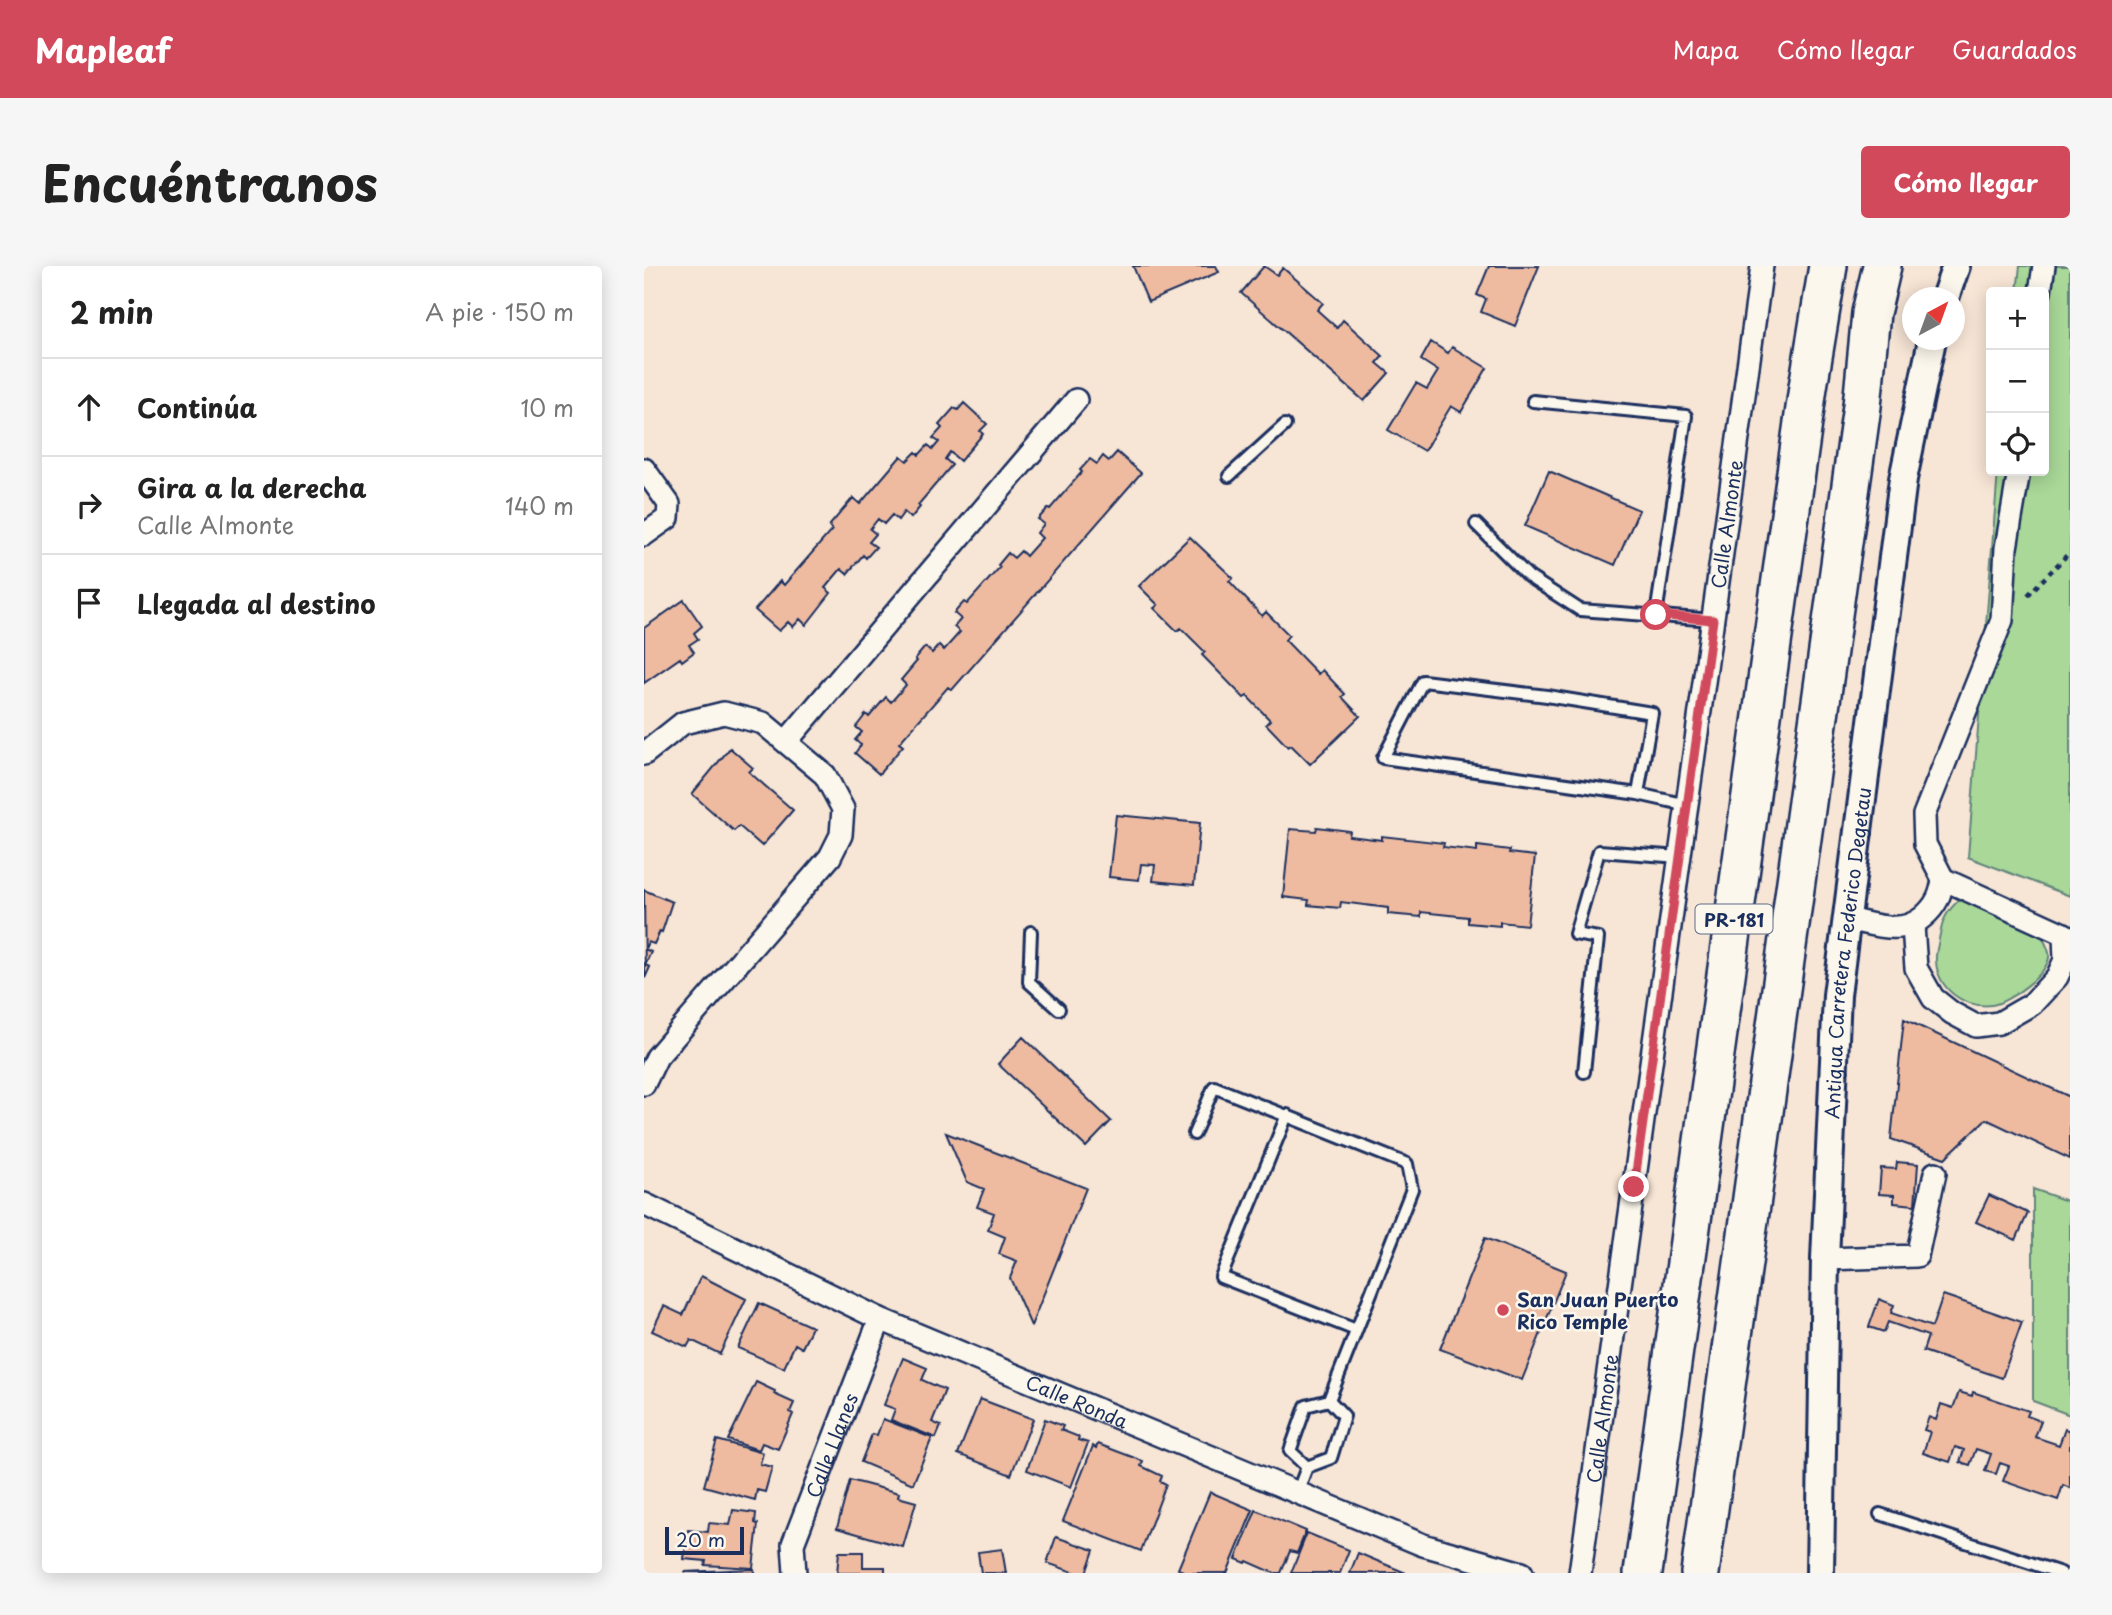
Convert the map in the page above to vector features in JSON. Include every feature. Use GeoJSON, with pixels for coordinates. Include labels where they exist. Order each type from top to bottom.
{"type":"FeatureCollection","features":[{"type":"Feature","properties":{"kind":"highway","name":"PR-181"},"geometry":{"type":"LineString","coordinates":[[1643,1573],[1808,387],[1829,266]]}},
{"type":"Feature","properties":{"kind":"highway","name":"PR-181"},"geometry":{"type":"LineString","coordinates":[[1700,1573],[1862,406],[1871,313],[1882,266]]}},
{"type":"Feature","properties":{"kind":"street","name":"Calle Almonte"},"geometry":{"type":"LineString","coordinates":[[1580,1573],[1762,266]]}},
{"type":"Feature","properties":{"kind":"street"},"geometry":{"type":"LineString","coordinates":[[1949,287],[1956,266]]}},
{"type":"Feature","properties":{"kind":"street"},"geometry":{"type":"LineString","coordinates":[[2041,287],[2044,266]]}},
{"type":"Feature","properties":{"kind":"street","name":"Antigua Carretera Federico Degetau"},"geometry":{"type":"LineString","coordinates":[[1821,1573],[1825,1259],[1837,995],[1903,479],[1930,350]]}},
{"type":"Feature","properties":{"kind":"street"},"geometry":{"type":"LineString","coordinates":[[786,742],[1076,400]]}},
{"type":"Feature","properties":{"kind":"street"},"geometry":{"type":"LineString","coordinates":[[644,469],[669,504],[668,518],[644,535]]}},
{"type":"Feature","properties":{"kind":"street"},"geometry":{"type":"LineString","coordinates":[[1847,919],[1889,927],[1913,926],[1929,912],[1941,895],[1943,879],[1925,844],[1924,815],[2002,620],[2007,548],[2018,476]]}},
{"type":"Feature","properties":{"kind":"street"},"geometry":{"type":"LineString","coordinates":[[644,754],[683,723],[724,713],[764,723],[825,775],[843,809],[841,835],[830,857],[657,1057],[644,1084]]}},
{"type":"Feature","properties":{"kind":"street"},"geometry":{"type":"LineString","coordinates":[[1913,926],[1916,968],[1933,998],[1952,1013],[1976,1026],[1999,1023],[2032,1004],[2057,977],[2064,960],[2067,935],[1943,879]]}},
{"type":"Feature","properties":{"kind":"street"},"geometry":{"type":"LineString","coordinates":[[1825,1259],[1917,1256],[1935,1173]]}},
{"type":"Feature","properties":{"kind":"street","name":"Calle Ronda"},"geometry":{"type":"LineString","coordinates":[[644,1204],[880,1319],[1423,1545],[1522,1573]]}},
{"type":"Feature","properties":{"kind":"street","name":"Calle Llanes"},"geometry":{"type":"LineString","coordinates":[[795,1573],[793,1544],[880,1319]]}},
{"type":"Feature","properties":{"kind":"lane"},"geometry":{"type":"LineString","coordinates":[[1533,401],[1686,416],[1656,615]]}},
{"type":"Feature","properties":{"kind":"lane"},"geometry":{"type":"LineString","coordinates":[[1229,476],[1286,425]]}},
{"type":"Feature","properties":{"kind":"lane"},"geometry":{"type":"LineString","coordinates":[[1476,524],[1530,577],[1580,610],[1713,620]]}},
{"type":"Feature","properties":{"kind":"lane"},"geometry":{"type":"LineString","coordinates":[[1638,794],[1653,713],[1547,696],[1423,681],[1382,758],[1638,794],[1687,805]]}},
{"type":"Feature","properties":{"kind":"lane"},"geometry":{"type":"LineString","coordinates":[[1584,1072],[1598,938],[1575,934],[1599,851],[1680,857]]}},
{"type":"Feature","properties":{"kind":"lane"},"geometry":{"type":"LineString","coordinates":[[1031,932],[1029,982],[1059,1009]]}},
{"type":"Feature","properties":{"kind":"lane"},"geometry":{"type":"LineString","coordinates":[[1194,1134],[1214,1087],[1407,1164],[1412,1189],[1329,1399]]}},
{"type":"Feature","properties":{"kind":"lane"},"geometry":{"type":"LineString","coordinates":[[1287,1115],[1221,1277],[1356,1329]]}},
{"type":"Feature","properties":{"kind":"lane"},"geometry":{"type":"LineString","coordinates":[[1307,1466],[1331,1458],[1337,1440],[1343,1416],[1329,1399]]}},
{"type":"Feature","properties":{"kind":"lane"},"geometry":{"type":"LineString","coordinates":[[1307,1466],[1290,1451],[1293,1441],[1306,1406],[1329,1399]]}},
{"type":"Feature","properties":{"kind":"lane"},"geometry":{"type":"LineString","coordinates":[[1297,1493],[1307,1466]]}},
{"type":"Feature","properties":{"kind":"lane"},"geometry":{"type":"LineString","coordinates":[[1880,1514],[2061,1573]]}},
{"type":"Feature","properties":{"kind":"path"},"geometry":{"type":"LineString","coordinates":[[2002,620],[2070,552]]}},
{"type":"Feature","properties":{"kind":"green space"},"geometry":{"type":"Polygon","coordinates":[[[2020,266],[2070,266],[2070,896],[1968,857],[1998,476],[2049,476],[2049,287],[2018,287],[2020,266]]]}},
{"type":"Feature","properties":{"kind":"green space"},"geometry":{"type":"Polygon","coordinates":[[[1958,901],[1968,901],[2041,933],[2049,953],[2044,969],[2008,999],[1992,1005],[1968,1003],[1958,998],[1943,982],[1936,961],[1937,949],[1945,917],[1958,901]]]}},
{"type":"Feature","properties":{"kind":"green space"},"geometry":{"type":"Polygon","coordinates":[[[2033,1189],[2070,1202],[2070,1415],[2033,1401],[2033,1189]]]}},
{"type":"Feature","properties":{"kind":"building"},"geometry":{"type":"Polygon","coordinates":[[[1133,266],[1216,266],[1219,272],[1148,302],[1133,266]]]}},
{"type":"Feature","properties":{"kind":"building"},"geometry":{"type":"Polygon","coordinates":[[[1264,266],[1277,275],[1283,268],[1323,303],[1317,310],[1337,328],[1343,320],[1383,356],[1377,363],[1389,373],[1364,401],[1241,293],[1264,266]]]}},
{"type":"Feature","properties":{"kind":"building"},"geometry":{"type":"Polygon","coordinates":[[[1489,266],[1539,266],[1515,326],[1481,312],[1486,299],[1477,295],[1489,266]]]}},
{"type":"Feature","properties":{"kind":"building"},"geometry":{"type":"Polygon","coordinates":[[[1431,342],[1448,353],[1452,347],[1487,368],[1461,412],[1451,406],[1424,451],[1388,430],[1416,383],[1427,389],[1438,371],[1421,360],[1431,342]]]}},
{"type":"Feature","properties":{"kind":"building"},"geometry":{"type":"Polygon","coordinates":[[[964,403],[987,424],[980,431],[983,434],[960,461],[950,452],[945,459],[952,465],[918,505],[920,507],[911,518],[904,512],[898,520],[892,515],[884,524],[878,519],[870,529],[876,534],[869,542],[876,547],[866,558],[863,555],[847,574],[841,569],[825,588],[831,593],[806,625],[800,619],[793,627],[788,622],[779,631],[755,610],[780,581],[784,585],[832,530],[829,526],[853,498],[860,504],[901,456],[907,461],[916,452],[919,455],[928,445],[933,449],[939,442],[933,438],[942,428],[939,425],[954,408],[958,410],[964,403]]]}},
{"type":"Feature","properties":{"kind":"building"},"geometry":{"type":"Polygon","coordinates":[[[1117,452],[1141,473],[952,690],[948,687],[899,743],[903,746],[879,774],[855,753],[861,745],[855,740],[862,732],[856,727],[866,714],[869,717],[886,697],[891,702],[906,685],[901,680],[925,647],[932,653],[939,645],[944,650],[960,632],[954,627],[961,619],[954,613],[964,602],[967,604],[1000,567],[998,565],[1008,553],[1014,558],[1021,551],[1026,556],[1042,538],[1037,533],[1044,524],[1038,519],[1050,509],[1090,459],[1097,464],[1103,456],[1109,461],[1117,452]]]}},
{"type":"Feature","properties":{"kind":"building"},"geometry":{"type":"Polygon","coordinates":[[[1549,471],[1639,510],[1615,565],[1525,526],[1549,471]]]}},
{"type":"Feature","properties":{"kind":"building"},"geometry":{"type":"Polygon","coordinates":[[[1190,537],[1233,578],[1229,581],[1262,616],[1266,612],[1289,635],[1285,640],[1318,674],[1322,670],[1345,694],[1342,697],[1360,716],[1310,764],[1291,745],[1288,747],[1266,724],[1270,720],[1202,655],[1205,652],[1181,628],[1177,631],[1154,608],[1158,605],[1139,586],[1190,537]]]}},
{"type":"Feature","properties":{"kind":"building"},"geometry":{"type":"Polygon","coordinates":[[[684,600],[702,626],[694,633],[698,639],[689,645],[694,652],[682,661],[680,658],[644,683],[644,628],[684,600]]]}},
{"type":"Feature","properties":{"kind":"building"},"geometry":{"type":"Polygon","coordinates":[[[730,748],[753,768],[749,772],[793,810],[762,846],[739,826],[734,831],[692,794],[730,748]]]}},
{"type":"Feature","properties":{"kind":"building"},"geometry":{"type":"Polygon","coordinates":[[[1116,815],[1200,823],[1194,885],[1153,881],[1155,865],[1141,864],[1139,880],[1109,877],[1116,815]]]}},
{"type":"Feature","properties":{"kind":"building"},"geometry":{"type":"Polygon","coordinates":[[[1317,827],[1350,831],[1349,836],[1382,840],[1382,836],[1444,843],[1443,847],[1477,851],[1477,846],[1535,856],[1527,925],[1468,923],[1468,917],[1421,912],[1421,917],[1388,914],[1388,908],[1341,902],[1340,908],[1308,905],[1309,900],[1283,897],[1290,829],[1316,831],[1317,827]]]}},
{"type":"Feature","properties":{"kind":"building"},"geometry":{"type":"Polygon","coordinates":[[[644,890],[672,902],[662,932],[660,931],[654,944],[648,942],[645,949],[651,952],[645,965],[650,967],[645,978],[644,890]]]}},
{"type":"Feature","properties":{"kind":"building"},"geometry":{"type":"Polygon","coordinates":[[[1904,1019],[2070,1097],[2070,1159],[1986,1119],[1945,1158],[1891,1139],[1904,1019]]]}},
{"type":"Feature","properties":{"kind":"building"},"geometry":{"type":"Polygon","coordinates":[[[1023,1037],[1111,1121],[1086,1147],[998,1064],[1023,1037]]]}},
{"type":"Feature","properties":{"kind":"building"},"geometry":{"type":"Polygon","coordinates":[[[946,1133],[1086,1188],[1031,1326],[1010,1278],[1017,1261],[999,1254],[1005,1237],[988,1230],[994,1213],[977,1207],[984,1189],[967,1182],[946,1133]]]}},
{"type":"Feature","properties":{"kind":"building"},"geometry":{"type":"Polygon","coordinates":[[[1897,1162],[1918,1164],[1915,1205],[1894,1203],[1894,1195],[1879,1194],[1881,1168],[1896,1169],[1897,1162]]]}},
{"type":"Feature","properties":{"kind":"building"},"geometry":{"type":"Polygon","coordinates":[[[1989,1195],[2028,1213],[2016,1240],[1976,1222],[1989,1195]]]}},
{"type":"Feature","properties":{"kind":"building","name":"San Juan Puerto Rico Temple"},"geometry":{"type":"Polygon","coordinates":[[[1485,1238],[1566,1271],[1522,1380],[1440,1349],[1485,1238]]]}},
{"type":"Feature","properties":{"kind":"building"},"geometry":{"type":"Polygon","coordinates":[[[701,1276],[746,1299],[720,1354],[691,1340],[687,1347],[652,1331],[664,1306],[683,1315],[701,1276]]]}},
{"type":"Feature","properties":{"kind":"building"},"geometry":{"type":"Polygon","coordinates":[[[1943,1295],[2022,1322],[2002,1378],[1923,1351],[1928,1336],[1888,1322],[1884,1332],[1869,1327],[1879,1299],[1894,1305],[1891,1313],[1932,1327],[1943,1295]]]}},
{"type":"Feature","properties":{"kind":"building"},"geometry":{"type":"Polygon","coordinates":[[[759,1303],[812,1327],[802,1348],[795,1344],[784,1368],[738,1348],[759,1303]]]}},
{"type":"Feature","properties":{"kind":"building"},"geometry":{"type":"Polygon","coordinates":[[[903,1358],[927,1368],[922,1380],[945,1390],[932,1422],[941,1426],[936,1438],[891,1420],[895,1409],[884,1405],[903,1358]]]}},
{"type":"Feature","properties":{"kind":"building"},"geometry":{"type":"Polygon","coordinates":[[[756,1382],[794,1403],[790,1412],[793,1414],[778,1449],[762,1443],[759,1450],[728,1440],[756,1382]]]}},
{"type":"Feature","properties":{"kind":"building"},"geometry":{"type":"Polygon","coordinates":[[[1959,1392],[1972,1396],[1973,1392],[2029,1411],[2027,1416],[2041,1421],[2035,1437],[2059,1445],[2065,1429],[2070,1431],[2070,1488],[2063,1485],[2058,1500],[2003,1481],[2009,1466],[2000,1463],[1996,1474],[1985,1471],[1991,1454],[1976,1449],[1970,1465],[1960,1462],[1964,1450],[1955,1447],[1950,1462],[1923,1453],[1930,1432],[1924,1430],[1929,1417],[1936,1420],[1941,1404],[1953,1408],[1959,1392]]]}},
{"type":"Feature","properties":{"kind":"building"},"geometry":{"type":"Polygon","coordinates":[[[980,1399],[1033,1419],[1011,1475],[958,1454],[980,1399]]]}},
{"type":"Feature","properties":{"kind":"building"},"geometry":{"type":"Polygon","coordinates":[[[883,1419],[932,1438],[913,1484],[861,1462],[872,1434],[877,1435],[883,1419]]]}},
{"type":"Feature","properties":{"kind":"building"},"geometry":{"type":"Polygon","coordinates":[[[1045,1419],[1063,1426],[1061,1430],[1088,1443],[1071,1487],[1027,1470],[1045,1419]]]}},
{"type":"Feature","properties":{"kind":"building"},"geometry":{"type":"Polygon","coordinates":[[[717,1440],[763,1453],[760,1464],[772,1467],[765,1492],[757,1490],[755,1500],[704,1486],[717,1440]]]}},
{"type":"Feature","properties":{"kind":"building"},"geometry":{"type":"Polygon","coordinates":[[[1098,1444],[1143,1461],[1141,1466],[1162,1476],[1160,1481],[1166,1484],[1141,1551],[1063,1521],[1093,1446],[1096,1448],[1098,1444]]]}},
{"type":"Feature","properties":{"kind":"building"},"geometry":{"type":"Polygon","coordinates":[[[850,1480],[899,1493],[898,1497],[916,1502],[903,1547],[837,1528],[850,1480]]]}},
{"type":"Feature","properties":{"kind":"building"},"geometry":{"type":"Polygon","coordinates":[[[1210,1492],[1253,1510],[1227,1573],[1188,1573],[1178,1569],[1210,1492]]]}},
{"type":"Feature","properties":{"kind":"building"},"geometry":{"type":"Polygon","coordinates":[[[733,1510],[756,1513],[755,1523],[758,1524],[753,1568],[705,1565],[706,1561],[684,1559],[688,1530],[708,1532],[709,1523],[730,1525],[733,1510]]]}},
{"type":"Feature","properties":{"kind":"building"},"geometry":{"type":"Polygon","coordinates":[[[1256,1510],[1306,1531],[1297,1553],[1290,1551],[1281,1573],[1236,1559],[1256,1510]]]}},
{"type":"Feature","properties":{"kind":"building"},"geometry":{"type":"Polygon","coordinates":[[[1307,1533],[1349,1550],[1340,1573],[1291,1573],[1307,1533]]]}},
{"type":"Feature","properties":{"kind":"building"},"geometry":{"type":"Polygon","coordinates":[[[1056,1537],[1094,1550],[1086,1573],[1076,1573],[1047,1563],[1056,1537]]]}},
{"type":"Feature","properties":{"kind":"building"},"geometry":{"type":"Polygon","coordinates":[[[1002,1549],[1006,1573],[981,1573],[978,1552],[1002,1549]]]}},
{"type":"Feature","properties":{"kind":"building"},"geometry":{"type":"Polygon","coordinates":[[[839,1552],[863,1552],[863,1567],[885,1567],[885,1573],[837,1573],[839,1552]]]}},
{"type":"Feature","properties":{"kind":"building"},"geometry":{"type":"Polygon","coordinates":[[[1358,1553],[1406,1573],[1350,1573],[1358,1553]]]}},
{"type":"Feature","properties":{"kind":"building"},"geometry":{"type":"Polygon","coordinates":[[[754,1569],[755,1573],[684,1572],[706,1571],[754,1569]]]}},
{"type":"Feature","properties":{"kind":"place","name":"San Juan Puerto Rico Temple"},"geometry":{"type":"Point","coordinates":[1503,1310]}},
{"type":"Feature","properties":{"kind":"route"},"geometry":{"type":"LineString","coordinates":[[1634,1187],[1713,620],[1656,615]]}}]}
